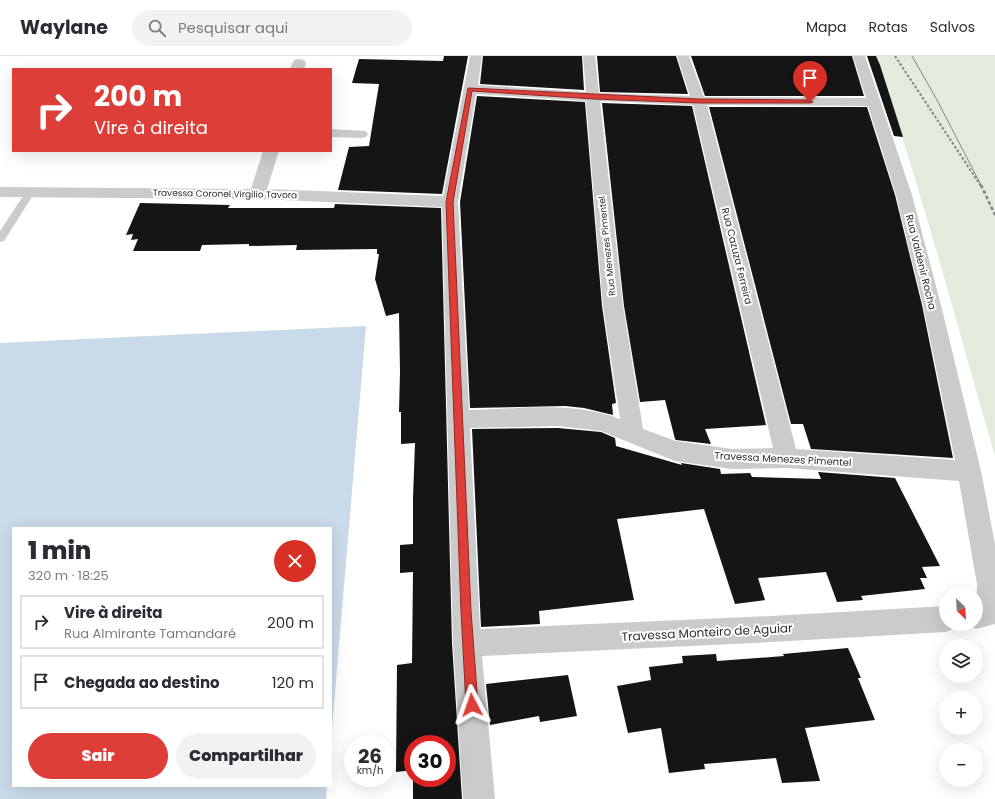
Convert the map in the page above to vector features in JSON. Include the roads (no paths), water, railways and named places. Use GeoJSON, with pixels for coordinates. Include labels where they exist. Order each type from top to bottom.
{"type":"FeatureCollection","features":[{"type":"Feature","properties":{"kind":"street"},"geometry":{"type":"LineString","coordinates":[[476,56],[450,202],[467,643],[479,799]]}},
{"type":"Feature","properties":{"kind":"street","name":"Rua Menezes Pimentel"},"geometry":{"type":"LineString","coordinates":[[590,56],[613,306],[633,434]]}},
{"type":"Feature","properties":{"kind":"street","name":"Rua Cazuza Ferreira"},"geometry":{"type":"LineString","coordinates":[[683,56],[699,101],[787,458]]}},
{"type":"Feature","properties":{"kind":"street","name":"Rua Valdenir Rocha"},"geometry":{"type":"LineString","coordinates":[[858,56],[904,195],[932,305],[969,471]]}},
{"type":"Feature","properties":{"kind":"street"},"geometry":{"type":"LineString","coordinates":[[470,89],[594,97],[699,101],[873,102]]}},
{"type":"Feature","properties":{"kind":"street"},"geometry":{"type":"LineString","coordinates":[[332,133],[361,134]]}},
{"type":"Feature","properties":{"kind":"street"},"geometry":{"type":"LineString","coordinates":[[257,194],[271,152]]}},
{"type":"Feature","properties":{"kind":"street","name":"Travessa Coronel Virgilio Tavora"},"geometry":{"type":"LineString","coordinates":[[0,192],[257,194],[450,202]]}},
{"type":"Feature","properties":{"kind":"street","name":"Travessa Menezes Pimentel"},"geometry":{"type":"LineString","coordinates":[[458,420],[558,417],[602,422],[675,451],[732,458],[787,458],[969,471]]}},
{"type":"Feature","properties":{"kind":"street"},"geometry":{"type":"LineString","coordinates":[[969,471],[990,584],[990,605],[987,614],[983,615]]}},
{"type":"Feature","properties":{"kind":"street","name":"Travessa Monteiro de Aguiar"},"geometry":{"type":"LineString","coordinates":[[467,643],[772,629],[939,619]]}},
{"type":"Feature","properties":{"kind":"lane"},"geometry":{"type":"LineString","coordinates":[[0,239],[30,192]]}},
{"type":"Feature","properties":{"kind":"water"},"geometry":{"type":"Polygon","coordinates":[[[366,326],[332,728],[332,527],[12,527],[12,787],[327,787],[326,799],[0,799],[0,343],[366,326]]]}},
{"type":"Feature","properties":{"kind":"tram line"},"geometry":{"type":"LineString","coordinates":[[912,56],[937,100],[982,187]]}},
{"type":"Feature","properties":{"kind":"railway"},"geometry":{"type":"LineString","coordinates":[[895,56],[981,186]]}},
{"type":"Feature","properties":{"kind":"railway"},"geometry":{"type":"LineString","coordinates":[[981,185],[995,215]]}}]}
